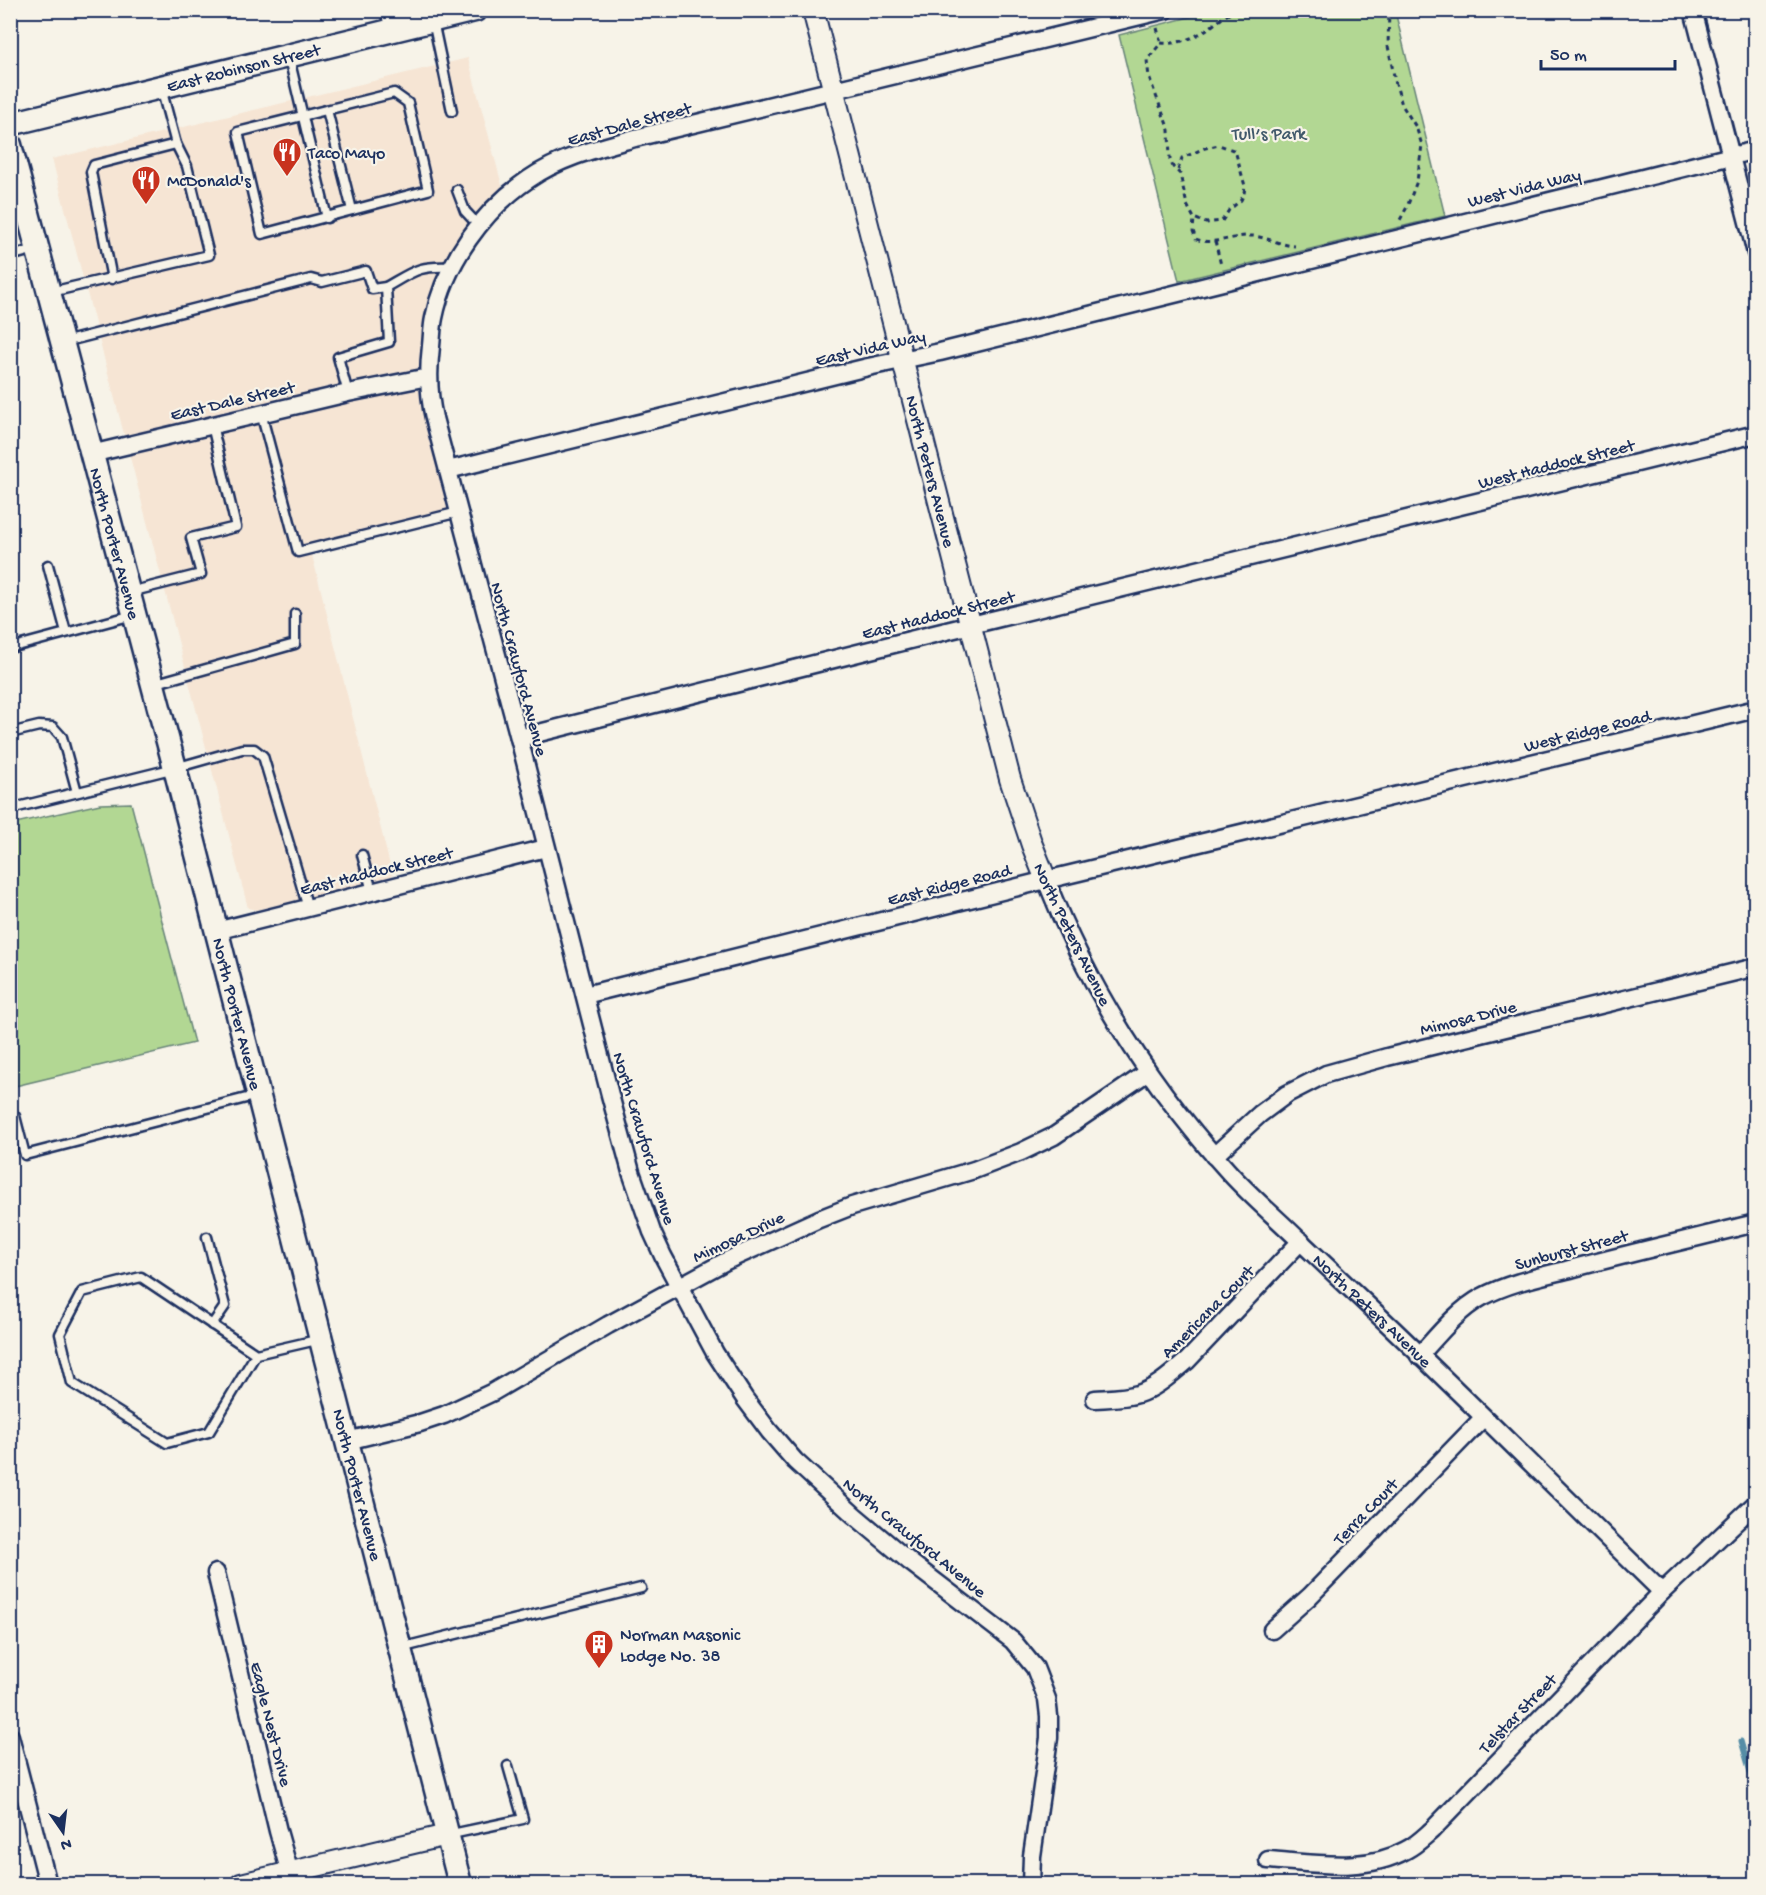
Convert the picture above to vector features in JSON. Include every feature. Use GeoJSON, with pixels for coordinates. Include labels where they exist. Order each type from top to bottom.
{"type":"FeatureCollection","features":[{"type":"Feature","properties":{"kind":"main road","name":"East Robinson Street"},"geometry":{"type":"LineString","coordinates":[[10,124],[289,56],[392,20],[433,21],[476,10]]}},
{"type":"Feature","properties":{"kind":"main road","name":"North Porter Avenue"},"geometry":{"type":"LineString","coordinates":[[10,146],[175,768],[460,1884]]}},
{"type":"Feature","properties":{"kind":"street","name":"North Peters Avenue"},"geometry":{"type":"LineString","coordinates":[[813,10],[1010,779],[1056,906],[1093,979],[1148,1072],[1228,1172],[1662,1592]]}},
{"type":"Feature","properties":{"kind":"street","name":"East Dale Street"},"geometry":{"type":"LineString","coordinates":[[91,454],[348,393],[428,377],[434,318],[448,276],[479,226],[491,211],[530,178],[574,156],[635,138],[1165,10]]}},
{"type":"Feature","properties":{"kind":"street"},"geometry":{"type":"LineString","coordinates":[[1693,10],[1755,253]]}},
{"type":"Feature","properties":{"kind":"street","name":"West Vida Way"},"geometry":{"type":"LineString","coordinates":[[1301,253],[1755,150]]}},
{"type":"Feature","properties":{"kind":"street","name":"East Vida Way"},"geometry":{"type":"LineString","coordinates":[[448,470],[1225,281],[1301,253]]}},
{"type":"Feature","properties":{"kind":"street","name":"North Crawford Avenue"},"geometry":{"type":"LineString","coordinates":[[428,377],[429,397],[610,1095],[641,1203],[659,1248],[715,1353],[745,1399],[795,1461],[910,1562],[1012,1641],[1035,1668],[1047,1699],[1049,1738],[1032,1856],[1031,1884]]}},
{"type":"Feature","properties":{"kind":"street","name":"West Haddock Street"},"geometry":{"type":"LineString","coordinates":[[1367,530],[1755,434]]}},
{"type":"Feature","properties":{"kind":"street","name":"East Haddock Street"},"geometry":{"type":"LineString","coordinates":[[519,738],[1367,530]]}},
{"type":"Feature","properties":{"kind":"street","name":"West Ridge Road"},"geometry":{"type":"LineString","coordinates":[[1427,789],[1755,709]]}},
{"type":"Feature","properties":{"kind":"street","name":"East Ridge Road"},"geometry":{"type":"LineString","coordinates":[[585,995],[1046,880],[1427,789]]}},
{"type":"Feature","properties":{"kind":"street","name":"East Haddock Street"},"geometry":{"type":"LineString","coordinates":[[216,931],[546,848]]}},
{"type":"Feature","properties":{"kind":"street","name":"Mimosa Drive"},"geometry":{"type":"LineString","coordinates":[[1214,1156],[1260,1113],[1287,1094],[1335,1071],[1755,968]]}},
{"type":"Feature","properties":{"kind":"street","name":"Mimosa Drive"},"geometry":{"type":"LineString","coordinates":[[347,1441],[420,1423],[468,1404],[726,1261],[819,1219],[852,1206],[974,1170],[1054,1137],[1148,1072]]}},
{"type":"Feature","properties":{"kind":"street","name":"Sunburst Street"},"geometry":{"type":"LineString","coordinates":[[1419,1356],[1469,1305],[1496,1291],[1518,1283],[1755,1223]]}},
{"type":"Feature","properties":{"kind":"street","name":"Americana Court"},"geometry":{"type":"LineString","coordinates":[[1095,1399],[1137,1394],[1149,1390],[1167,1378],[1187,1361],[1301,1241]]}},
{"type":"Feature","properties":{"kind":"street","name":"Terra Court"},"geometry":{"type":"LineString","coordinates":[[1272,1630],[1310,1596],[1484,1418]]}},
{"type":"Feature","properties":{"kind":"street","name":"Telstar Street"},"geometry":{"type":"LineString","coordinates":[[1268,1860],[1359,1864],[1389,1858],[1408,1850],[1432,1830],[1662,1592],[1755,1503]]}},
{"type":"Feature","properties":{"kind":"street","name":"Eagle Nest Drive"},"geometry":{"type":"LineString","coordinates":[[216,1573],[278,1831],[292,1878]]}},
{"type":"Feature","properties":{"kind":"street"},"geometry":{"type":"LineString","coordinates":[[10,1736],[48,1884]]}},
{"type":"Feature","properties":{"kind":"street"},"geometry":{"type":"LineString","coordinates":[[241,1884],[292,1878],[447,1835]]}},
{"type":"Feature","properties":{"kind":"lane"},"geometry":{"type":"LineString","coordinates":[[433,21],[452,111]]}},
{"type":"Feature","properties":{"kind":"lane"},"geometry":{"type":"LineString","coordinates":[[289,56],[327,218]]}},
{"type":"Feature","properties":{"kind":"lane"},"geometry":{"type":"LineString","coordinates":[[48,292],[209,255],[187,166],[176,144],[161,87]]}},
{"type":"Feature","properties":{"kind":"lane"},"geometry":{"type":"LineString","coordinates":[[394,93],[408,103],[428,190],[262,234],[238,132],[303,116],[394,93]]}},
{"type":"Feature","properties":{"kind":"lane"},"geometry":{"type":"LineString","coordinates":[[327,110],[352,210]]}},
{"type":"Feature","properties":{"kind":"lane"},"geometry":{"type":"LineString","coordinates":[[112,279],[91,172],[94,165],[176,144]]}},
{"type":"Feature","properties":{"kind":"lane"},"geometry":{"type":"LineString","coordinates":[[457,190],[465,211],[479,226]]}},
{"type":"Feature","properties":{"kind":"lane"},"geometry":{"type":"LineString","coordinates":[[10,256],[37,249]]}},
{"type":"Feature","properties":{"kind":"lane"},"geometry":{"type":"LineString","coordinates":[[61,342],[311,279],[322,282],[366,271],[372,289],[386,287],[416,270],[430,266],[452,267]]}},
{"type":"Feature","properties":{"kind":"lane"},"geometry":{"type":"LineString","coordinates":[[348,393],[338,357],[389,342],[386,287]]}},
{"type":"Feature","properties":{"kind":"lane"},"geometry":{"type":"LineString","coordinates":[[261,413],[298,552],[459,512]]}},
{"type":"Feature","properties":{"kind":"lane"},"geometry":{"type":"LineString","coordinates":[[128,592],[201,574],[191,538],[236,527],[212,425]]}},
{"type":"Feature","properties":{"kind":"lane"},"geometry":{"type":"LineString","coordinates":[[48,565],[66,632]]}},
{"type":"Feature","properties":{"kind":"lane"},"geometry":{"type":"LineString","coordinates":[[152,685],[295,644],[295,614]]}},
{"type":"Feature","properties":{"kind":"lane"},"geometry":{"type":"LineString","coordinates":[[10,648],[134,615]]}},
{"type":"Feature","properties":{"kind":"lane"},"geometry":{"type":"LineString","coordinates":[[10,733],[39,726],[53,727],[62,737],[77,792]]}},
{"type":"Feature","properties":{"kind":"lane"},"geometry":{"type":"LineString","coordinates":[[10,808],[175,768],[242,749],[254,750],[263,756],[308,908]]}},
{"type":"Feature","properties":{"kind":"lane"},"geometry":{"type":"LineString","coordinates":[[363,855],[372,891]]}},
{"type":"Feature","properties":{"kind":"lane"},"geometry":{"type":"LineString","coordinates":[[15,1116],[25,1155],[258,1095]]}},
{"type":"Feature","properties":{"kind":"lane"},"geometry":{"type":"LineString","coordinates":[[207,1237],[225,1306],[212,1324]]}},
{"type":"Feature","properties":{"kind":"lane"},"geometry":{"type":"LineString","coordinates":[[256,1354],[141,1277],[82,1292],[60,1334],[72,1383],[167,1443],[209,1432],[256,1354],[321,1339]]}},
{"type":"Feature","properties":{"kind":"lane"},"geometry":{"type":"LineString","coordinates":[[400,1648],[640,1588]]}},
{"type":"Feature","properties":{"kind":"lane"},"geometry":{"type":"LineString","coordinates":[[447,1835],[523,1819],[508,1766]]}},
{"type":"Feature","properties":{"kind":"path"},"geometry":{"type":"LineString","coordinates":[[1238,10],[1224,16],[1197,36],[1161,44],[1147,60],[1149,77],[1169,130],[1170,160],[1178,171],[1187,205],[1194,218],[1193,231],[1196,238],[1202,241],[1215,241],[1251,235],[1286,245],[1301,253]]}},
{"type":"Feature","properties":{"kind":"path"},"geometry":{"type":"LineString","coordinates":[[1389,10],[1387,35],[1395,81],[1402,105],[1416,127],[1422,145],[1419,172],[1412,196],[1400,219],[1390,224]]}},
{"type":"Feature","properties":{"kind":"path"},"geometry":{"type":"LineString","coordinates":[[1178,171],[1182,158],[1205,148],[1219,145],[1233,150],[1236,154],[1245,186],[1241,200],[1228,210],[1222,221],[1206,223],[1194,218]]}},
{"type":"Feature","properties":{"kind":"path"},"geometry":{"type":"LineString","coordinates":[[1215,241],[1225,281]]}},
{"type":"Feature","properties":{"kind":"shaded area"},"geometry":{"type":"Polygon","coordinates":[[[468,58],[504,193],[470,232],[423,356],[454,509],[310,547],[394,881],[256,910],[248,908],[52,159],[468,58]]]}},
{"type":"Feature","properties":{"kind":"green space","name":"Tull’s Park"},"geometry":{"type":"Polygon","coordinates":[[[1217,10],[1395,11],[1445,216],[1179,281],[1119,35],[1217,10]]]}},
{"type":"Feature","properties":{"kind":"green space"},"geometry":{"type":"Polygon","coordinates":[[[131,803],[194,1043],[11,1087],[11,824],[100,804],[131,803]]]}},
{"type":"Feature","properties":{"kind":"waterway"},"geometry":{"type":"LineString","coordinates":[[1741,1741],[1756,1793]]}},
{"type":"Feature","properties":{"kind":"place","name":"Taco Mayo"},"geometry":{"type":"Point","coordinates":[287,178]}},
{"type":"Feature","properties":{"kind":"place","name":"McDonald's"},"geometry":{"type":"Point","coordinates":[146,206]}},
{"type":"Feature","properties":{"kind":"place","name":"Norman Masonic Lodge No. 38"},"geometry":{"type":"Point","coordinates":[599,1670]}}]}
